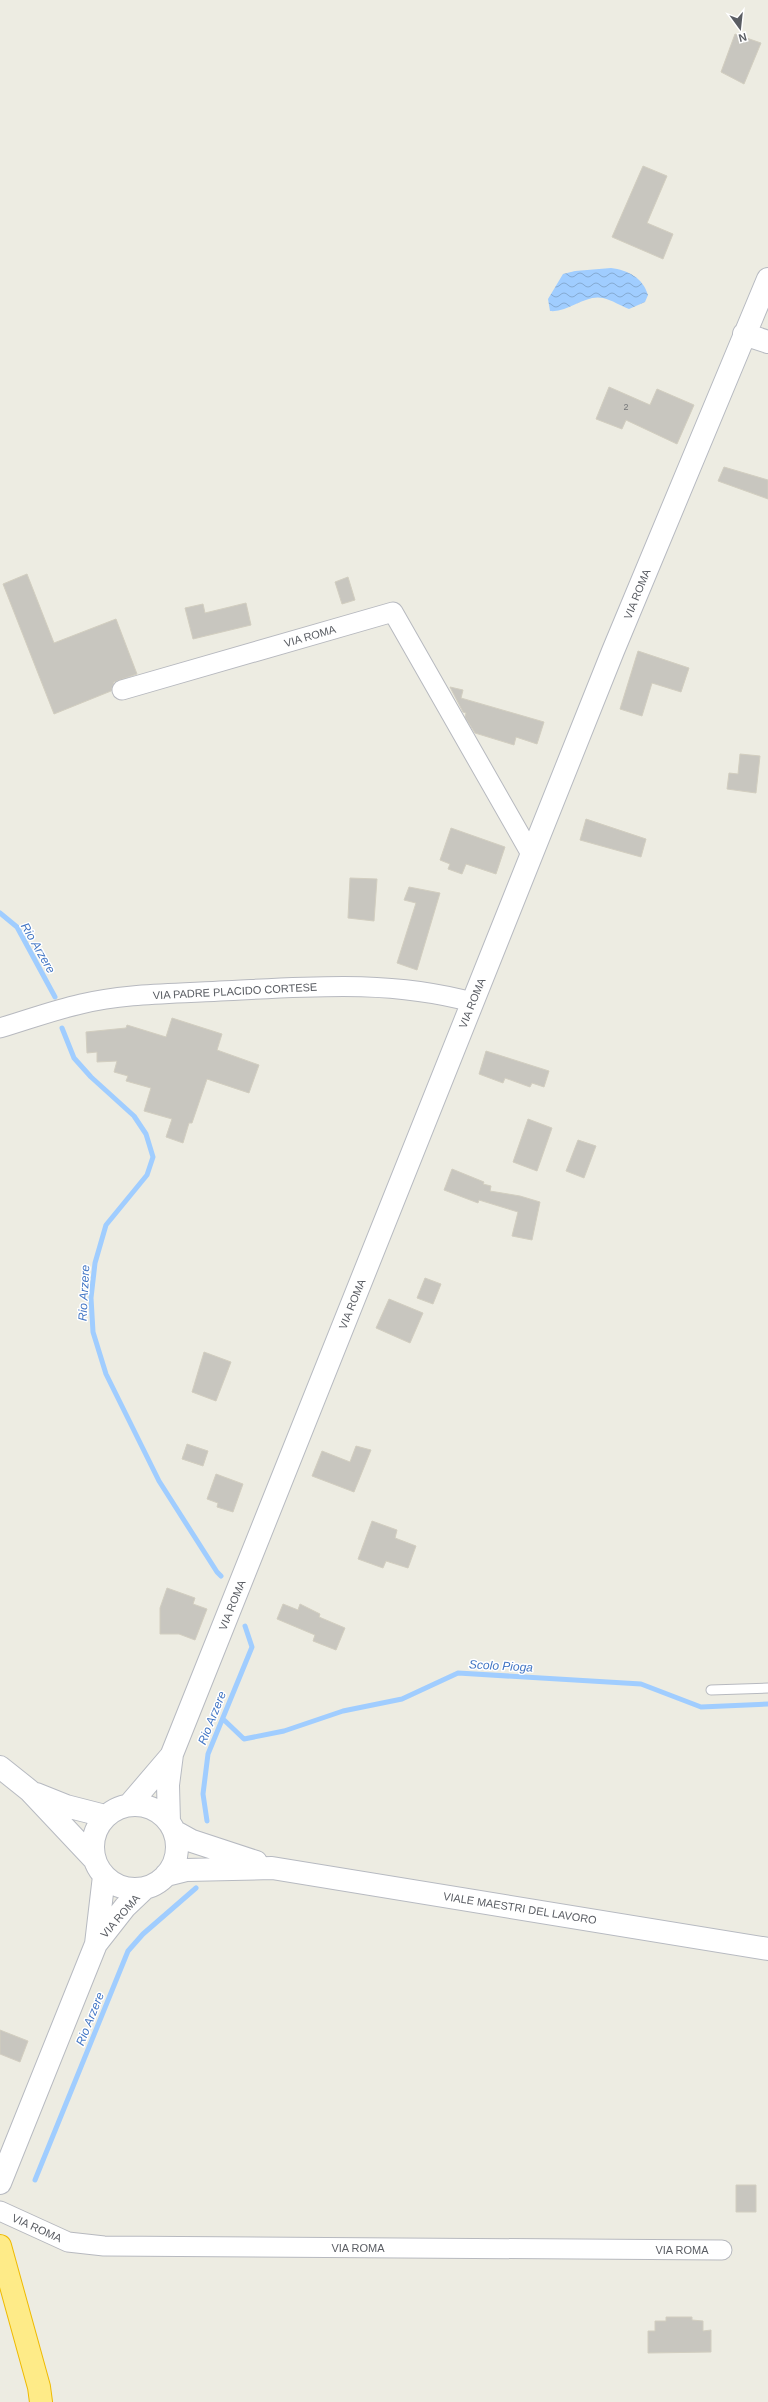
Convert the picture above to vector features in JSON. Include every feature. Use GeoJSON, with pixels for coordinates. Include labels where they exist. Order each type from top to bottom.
{"type":"FeatureCollection","features":[{"type":"Feature","properties":{"kind":"highway"},"geometry":{"type":"LineString","coordinates":[[0,2246],[40,2394]]}},
{"type":"Feature","properties":{"kind":"main road","name":"VIA ROMA"},"geometry":{"type":"LineString","coordinates":[[130,1804],[161,1770],[172,1754],[531,854],[744,334],[768,279]]}},
{"type":"Feature","properties":{"kind":"main road"},"geometry":{"type":"LineString","coordinates":[[744,334],[768,342]]}},
{"type":"Feature","properties":{"kind":"main road","name":"VIA ROMA"},"geometry":{"type":"LineString","coordinates":[[172,1754],[168,1785],[172,1826]]}},
{"type":"Feature","properties":{"kind":"main road"},"geometry":{"type":"LineString","coordinates":[[0,1767],[30,1791],[93,1858],[104,1876],[123,1887],[145,1888],[157,1883],[166,1875],[175,1861],[177,1846],[172,1826],[159,1811],[152,1808],[130,1804],[121,1806],[105,1816],[96,1828],[92,1843],[93,1858]]}},
{"type":"Feature","properties":{"kind":"main road"},"geometry":{"type":"LineString","coordinates":[[30,1791],[66,1806],[105,1816]]}},
{"type":"Feature","properties":{"kind":"main road","name":"VIALE MAESTRI DEL LAVORO"},"geometry":{"type":"LineString","coordinates":[[172,1826],[192,1841],[272,1868],[768,1949]]}},
{"type":"Feature","properties":{"kind":"main road","name":"VIALE MAESTRI DEL LAVORO"},"geometry":{"type":"LineString","coordinates":[[166,1875],[186,1870],[272,1868]]}},
{"type":"Feature","properties":{"kind":"main road","name":"VIA ROMA"},"geometry":{"type":"LineString","coordinates":[[0,2183],[96,1944],[104,1876]]}},
{"type":"Feature","properties":{"kind":"main road","name":"VIA ROMA"},"geometry":{"type":"LineString","coordinates":[[96,1944],[125,1907],[145,1888]]}},
{"type":"Feature","properties":{"kind":"street","name":"VIA ROMA"},"geometry":{"type":"LineString","coordinates":[[122,690],[393,612],[531,854]]}},
{"type":"Feature","properties":{"kind":"street","name":"VIA PADRE PLACIDO CORTESE"},"geometry":{"type":"LineString","coordinates":[[0,1028],[82,1004],[131,996],[312,987],[380,986],[413,989],[472,1002]]}},
{"type":"Feature","properties":{"kind":"street","name":"VIA ROMA"},"geometry":{"type":"LineString","coordinates":[[0,2211],[68,2242],[104,2246],[722,2250]]}},
{"type":"Feature","properties":{"kind":"lane"},"geometry":{"type":"LineString","coordinates":[[711,1690],[768,1688]]}},
{"type":"Feature","properties":{"kind":"water"},"geometry":{"type":"Polygon","coordinates":[[[611,268],[629,273],[639,280],[646,289],[648,295],[645,302],[629,309],[606,299],[596,297],[557,311],[550,311],[548,299],[563,274],[575,271],[611,268]]]}},
{"type":"Feature","properties":{"kind":"building"},"geometry":{"type":"Polygon","coordinates":[[[735,34],[761,43],[744,84],[721,72],[735,34]]]}},
{"type":"Feature","properties":{"kind":"building"},"geometry":{"type":"Polygon","coordinates":[[[643,166],[667,176],[647,223],[673,234],[663,259],[612,237],[643,166]]]}},
{"type":"Feature","properties":{"kind":"building"},"geometry":{"type":"Polygon","coordinates":[[[609,387],[650,405],[657,389],[694,405],[677,444],[626,420],[622,429],[596,419],[609,387]]]}},
{"type":"Feature","properties":{"kind":"building"},"geometry":{"type":"Polygon","coordinates":[[[724,467],[768,480],[768,499],[718,481],[724,467]]]}},
{"type":"Feature","properties":{"kind":"building"},"geometry":{"type":"Polygon","coordinates":[[[27,574],[54,643],[116,619],[137,674],[114,682],[111,691],[54,714],[3,584],[27,574]]]}},
{"type":"Feature","properties":{"kind":"building"},"geometry":{"type":"Polygon","coordinates":[[[348,577],[355,600],[342,604],[335,582],[348,577]]]}},
{"type":"Feature","properties":{"kind":"building"},"geometry":{"type":"Polygon","coordinates":[[[246,603],[251,625],[193,639],[185,608],[203,604],[205,613],[246,603]]]}},
{"type":"Feature","properties":{"kind":"building"},"geometry":{"type":"Polygon","coordinates":[[[638,651],[689,668],[681,692],[652,683],[642,716],[620,709],[638,651]]]}},
{"type":"Feature","properties":{"kind":"building"},"geometry":{"type":"Polygon","coordinates":[[[450,687],[463,690],[461,698],[544,722],[537,744],[516,737],[514,745],[475,733],[465,717],[466,713],[463,712],[450,687]]]}},
{"type":"Feature","properties":{"kind":"building"},"geometry":{"type":"Polygon","coordinates":[[[740,754],[760,756],[756,793],[727,789],[729,773],[738,774],[740,754]]]}},
{"type":"Feature","properties":{"kind":"building"},"geometry":{"type":"Polygon","coordinates":[[[586,819],[646,839],[641,857],[580,840],[586,819]]]}},
{"type":"Feature","properties":{"kind":"building"},"geometry":{"type":"Polygon","coordinates":[[[451,828],[505,847],[496,874],[466,864],[462,874],[448,869],[450,864],[440,860],[451,828]]]}},
{"type":"Feature","properties":{"kind":"building"},"geometry":{"type":"Polygon","coordinates":[[[350,878],[377,879],[374,921],[348,918],[350,878]]]}},
{"type":"Feature","properties":{"kind":"building"},"geometry":{"type":"Polygon","coordinates":[[[409,887],[440,893],[417,970],[397,963],[416,903],[404,900],[409,887]]]}},
{"type":"Feature","properties":{"kind":"building"},"geometry":{"type":"Polygon","coordinates":[[[172,1018],[222,1034],[217,1050],[259,1065],[249,1093],[207,1079],[192,1123],[189,1123],[183,1143],[166,1137],[172,1119],[144,1111],[151,1088],[126,1081],[128,1076],[114,1072],[117,1061],[97,1062],[97,1052],[87,1053],[86,1032],[126,1028],[127,1025],[166,1037],[172,1018]]]}},
{"type":"Feature","properties":{"kind":"building"},"geometry":{"type":"Polygon","coordinates":[[[486,1051],[549,1071],[544,1087],[532,1083],[530,1087],[505,1078],[503,1083],[479,1074],[486,1051]]]}},
{"type":"Feature","properties":{"kind":"building"},"geometry":{"type":"Polygon","coordinates":[[[528,1119],[552,1128],[537,1171],[513,1162],[528,1119]]]}},
{"type":"Feature","properties":{"kind":"building"},"geometry":{"type":"Polygon","coordinates":[[[578,1140],[596,1146],[584,1178],[566,1171],[578,1140]]]}},
{"type":"Feature","properties":{"kind":"building"},"geometry":{"type":"Polygon","coordinates":[[[452,1169],[484,1182],[483,1184],[491,1186],[490,1191],[520,1196],[540,1202],[532,1240],[512,1236],[518,1212],[479,1200],[478,1203],[444,1190],[452,1169]]]}},
{"type":"Feature","properties":{"kind":"building"},"geometry":{"type":"Polygon","coordinates":[[[425,1278],[441,1284],[433,1304],[417,1298],[425,1278]]]}},
{"type":"Feature","properties":{"kind":"building"},"geometry":{"type":"Polygon","coordinates":[[[389,1299],[423,1313],[410,1343],[376,1328],[389,1299]]]}},
{"type":"Feature","properties":{"kind":"building"},"geometry":{"type":"Polygon","coordinates":[[[204,1352],[231,1362],[216,1401],[192,1392],[204,1352]]]}},
{"type":"Feature","properties":{"kind":"building"},"geometry":{"type":"Polygon","coordinates":[[[187,1444],[208,1451],[203,1466],[182,1459],[187,1444]]]}},
{"type":"Feature","properties":{"kind":"building"},"geometry":{"type":"Polygon","coordinates":[[[356,1446],[371,1450],[354,1492],[312,1476],[322,1451],[350,1462],[356,1446]]]}},
{"type":"Feature","properties":{"kind":"building"},"geometry":{"type":"Polygon","coordinates":[[[216,1474],[243,1484],[233,1512],[217,1507],[218,1503],[207,1499],[216,1474]]]}},
{"type":"Feature","properties":{"kind":"building"},"geometry":{"type":"Polygon","coordinates":[[[372,1521],[397,1530],[395,1538],[416,1546],[408,1568],[386,1561],[383,1568],[358,1559],[372,1521]]]}},
{"type":"Feature","properties":{"kind":"building"},"geometry":{"type":"Polygon","coordinates":[[[167,1588],[195,1598],[193,1604],[207,1609],[195,1640],[179,1634],[160,1634],[160,1608],[167,1588]]]}},
{"type":"Feature","properties":{"kind":"building"},"geometry":{"type":"Polygon","coordinates":[[[283,1604],[298,1610],[300,1604],[320,1614],[319,1617],[345,1628],[336,1650],[313,1641],[315,1635],[277,1619],[283,1604]]]}},
{"type":"Feature","properties":{"kind":"building"},"geometry":{"type":"Polygon","coordinates":[[[0,2030],[28,2041],[20,2062],[0,2054],[0,2030]]]}},
{"type":"Feature","properties":{"kind":"building"},"geometry":{"type":"Polygon","coordinates":[[[736,2185],[756,2185],[756,2212],[736,2212],[736,2185]]]}},
{"type":"Feature","properties":{"kind":"building"},"geometry":{"type":"Polygon","coordinates":[[[666,2317],[692,2317],[692,2320],[703,2321],[703,2331],[711,2330],[711,2352],[648,2353],[648,2331],[655,2331],[655,2321],[666,2321],[666,2317]]]}},
{"type":"Feature","properties":{"kind":"waterway","name":"Rio Arzere"},"geometry":{"type":"LineString","coordinates":[[0,913],[17,927],[55,997]]}},
{"type":"Feature","properties":{"kind":"waterway","name":"Rio Arzere"},"geometry":{"type":"LineString","coordinates":[[62,1028],[74,1058],[91,1077],[134,1116],[146,1134],[153,1157],[147,1175],[106,1225],[95,1263],[91,1298],[93,1332],[106,1374],[159,1481],[221,1576]]}},
{"type":"Feature","properties":{"kind":"waterway","name":"Scolo Pioga"},"geometry":{"type":"LineString","coordinates":[[207,1821],[203,1794],[208,1754],[252,1647],[245,1626]]}},
{"type":"Feature","properties":{"kind":"waterway","name":"Scolo Pioga"},"geometry":{"type":"LineString","coordinates":[[223,1719],[244,1739],[284,1731],[343,1711],[402,1699],[458,1673],[641,1684],[701,1707],[768,1704]]}},
{"type":"Feature","properties":{"kind":"waterway","name":"Rio Arzere"},"geometry":{"type":"LineString","coordinates":[[35,2180],[128,1951],[143,1934],[196,1888]]}}]}
